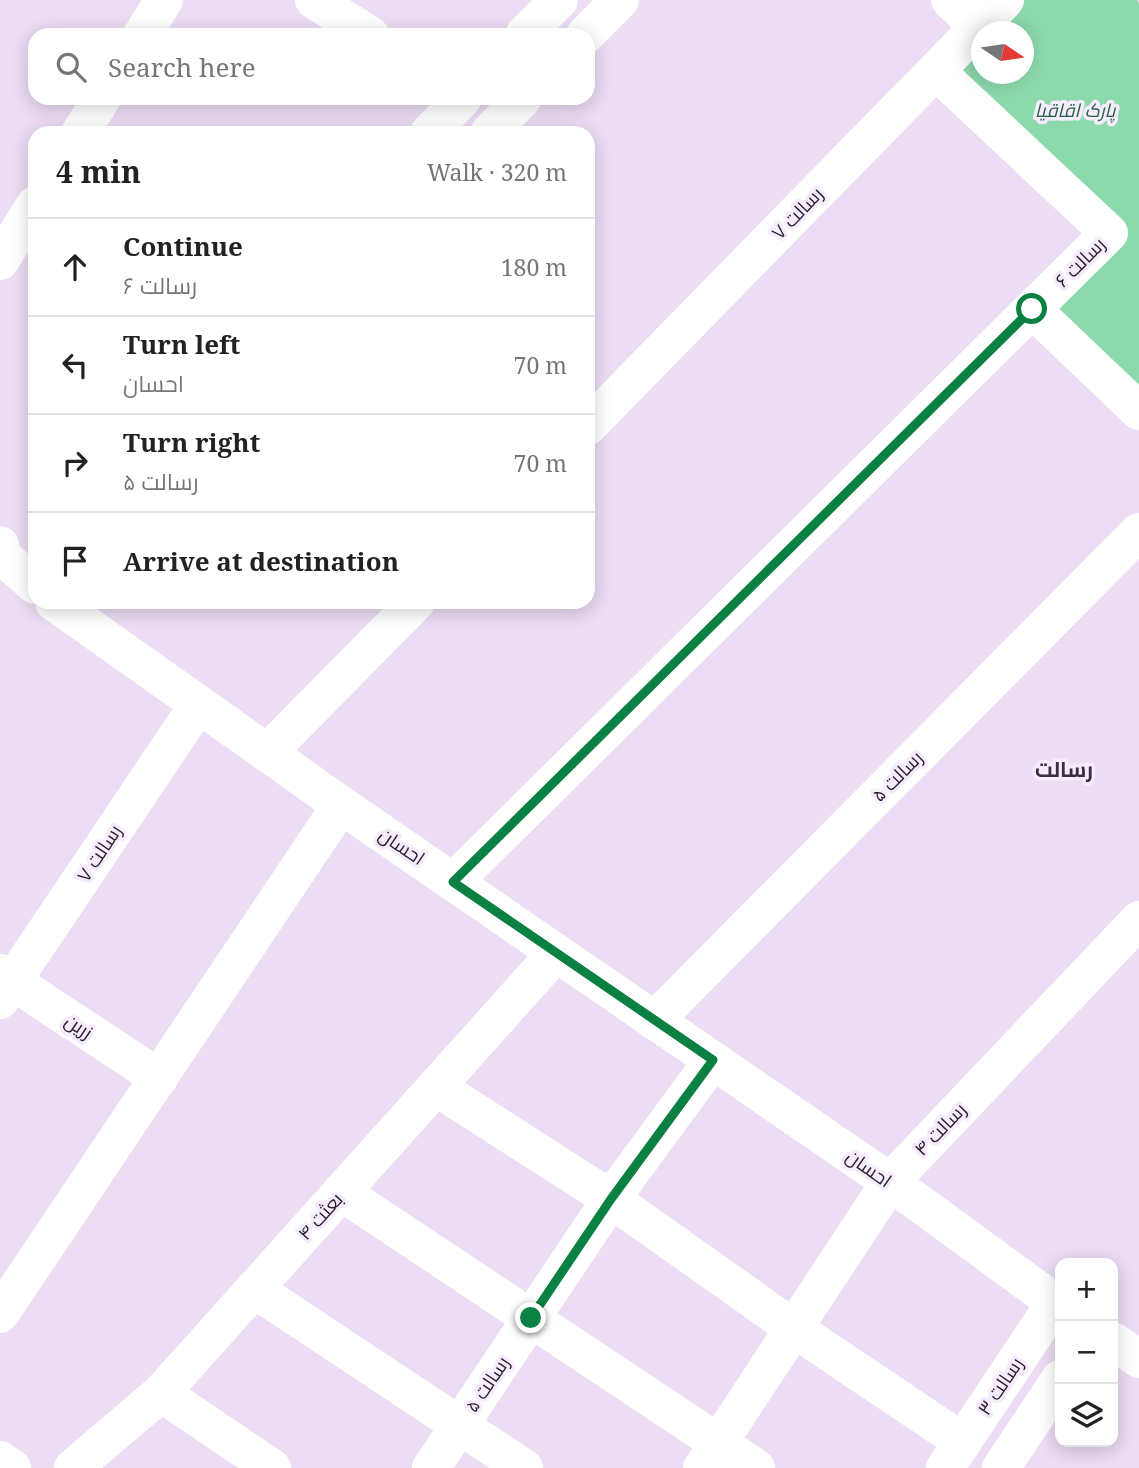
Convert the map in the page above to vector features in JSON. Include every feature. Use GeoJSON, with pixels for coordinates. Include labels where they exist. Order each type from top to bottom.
{"type":"FeatureCollection","features":[{"type":"Feature","properties":{"kind":"street"},"geometry":{"type":"LineString","coordinates":[[146,28],[163,0]]}},
{"type":"Feature","properties":{"kind":"street"},"geometry":{"type":"LineString","coordinates":[[314,0],[359,28]]}},
{"type":"Feature","properties":{"kind":"street"},"geometry":{"type":"LineString","coordinates":[[531,28],[559,0]]}},
{"type":"Feature","properties":{"kind":"street"},"geometry":{"type":"LineString","coordinates":[[592,28],[620,0]]}},
{"type":"Feature","properties":{"kind":"street"},"geometry":{"type":"LineString","coordinates":[[950,0],[973,21]]}},
{"type":"Feature","properties":{"kind":"street","name":"رسالت ۷"},"geometry":{"type":"LineString","coordinates":[[985,21],[1005,0]]}},
{"type":"Feature","properties":{"kind":"street","name":"رسالت ۷"},"geometry":{"type":"LineString","coordinates":[[595,419],[971,35]]}},
{"type":"Feature","properties":{"kind":"street","name":"رسالت ۶"},"geometry":{"type":"LineString","coordinates":[[453,882],[1109,233],[936,71]]}},
{"type":"Feature","properties":{"kind":"street"},"geometry":{"type":"LineString","coordinates":[[84,126],[98,105]]}},
{"type":"Feature","properties":{"kind":"street"},"geometry":{"type":"LineString","coordinates":[[436,126],[456,105]]}},
{"type":"Feature","properties":{"kind":"street"},"geometry":{"type":"LineString","coordinates":[[496,126],[516,105]]}},
{"type":"Feature","properties":{"kind":"street"},"geometry":{"type":"LineString","coordinates":[[0,261],[28,216]]}},
{"type":"Feature","properties":{"kind":"street"},"geometry":{"type":"LineString","coordinates":[[1032,309],[1139,411]]}},
{"type":"Feature","properties":{"kind":"street","name":"رسالت ۵"},"geometry":{"type":"LineString","coordinates":[[654,1021],[1139,532]]}},
{"type":"Feature","properties":{"kind":"street"},"geometry":{"type":"LineString","coordinates":[[9,549],[28,575]]}},
{"type":"Feature","properties":{"kind":"street","name":"احسان"},"geometry":{"type":"LineString","coordinates":[[64,609],[341,805],[890,1182],[1055,1303]]}},
{"type":"Feature","properties":{"kind":"street"},"geometry":{"type":"LineString","coordinates":[[267,753],[409,609]]}},
{"type":"Feature","properties":{"kind":"street","name":"رسالت ۷"},"geometry":{"type":"LineString","coordinates":[[4,985],[198,705]]}},
{"type":"Feature","properties":{"kind":"street"},"geometry":{"type":"LineString","coordinates":[[0,1314],[341,805]]}},
{"type":"Feature","properties":{"kind":"street","name":"رسالت ۴"},"geometry":{"type":"LineString","coordinates":[[711,1455],[890,1182],[1139,920]]}},
{"type":"Feature","properties":{"kind":"street","name":"بعثت ۴"},"geometry":{"type":"LineString","coordinates":[[73,1468],[161,1393],[556,953]]}},
{"type":"Feature","properties":{"kind":"street","name":"زرین"},"geometry":{"type":"LineString","coordinates":[[4,985],[159,1078]]}},
{"type":"Feature","properties":{"kind":"street","name":"رسالت ۵"},"geometry":{"type":"LineString","coordinates":[[431,1468],[611,1199],[713,1060]]}},
{"type":"Feature","properties":{"kind":"street"},"geometry":{"type":"LineString","coordinates":[[436,1087],[611,1199],[796,1329],[954,1455]]}},
{"type":"Feature","properties":{"kind":"street"},"geometry":{"type":"LineString","coordinates":[[341,1192],[531,1318],[711,1455],[756,1468]]}},
{"type":"Feature","properties":{"kind":"street"},"geometry":{"type":"LineString","coordinates":[[254,1289],[524,1468]]}},
{"type":"Feature","properties":{"kind":"street","name":"رسالت ۳"},"geometry":{"type":"LineString","coordinates":[[954,1455],[1055,1309]]}},
{"type":"Feature","properties":{"kind":"street"},"geometry":{"type":"LineString","coordinates":[[1118,1345],[1139,1359]]}},
{"type":"Feature","properties":{"kind":"street"},"geometry":{"type":"LineString","coordinates":[[1001,1468],[1057,1384]]}},
{"type":"Feature","properties":{"kind":"street"},"geometry":{"type":"LineString","coordinates":[[161,1393],[272,1468]]}},
{"type":"Feature","properties":{"kind":"street"},"geometry":{"type":"LineString","coordinates":[[0,1460],[12,1468]]}},
{"type":"Feature","properties":{"kind":"green space","name":"پارک اقاقیا"},"geometry":{"type":"Polygon","coordinates":[[[1005,0],[1137,0],[1139,3],[1139,411],[1032,309],[1109,234],[936,71],[971,35],[971,84],[1034,84],[1034,21],[985,21],[1005,0]]]}},
{"type":"Feature","properties":{"kind":"district","name":"رسالت"},"geometry":{"type":"Point","coordinates":[1064,770]}},
{"type":"Feature","properties":{"kind":"route"},"geometry":{"type":"LineString","coordinates":[[531,1318],[611,1199],[713,1060],[453,882],[1032,309]]}}]}
